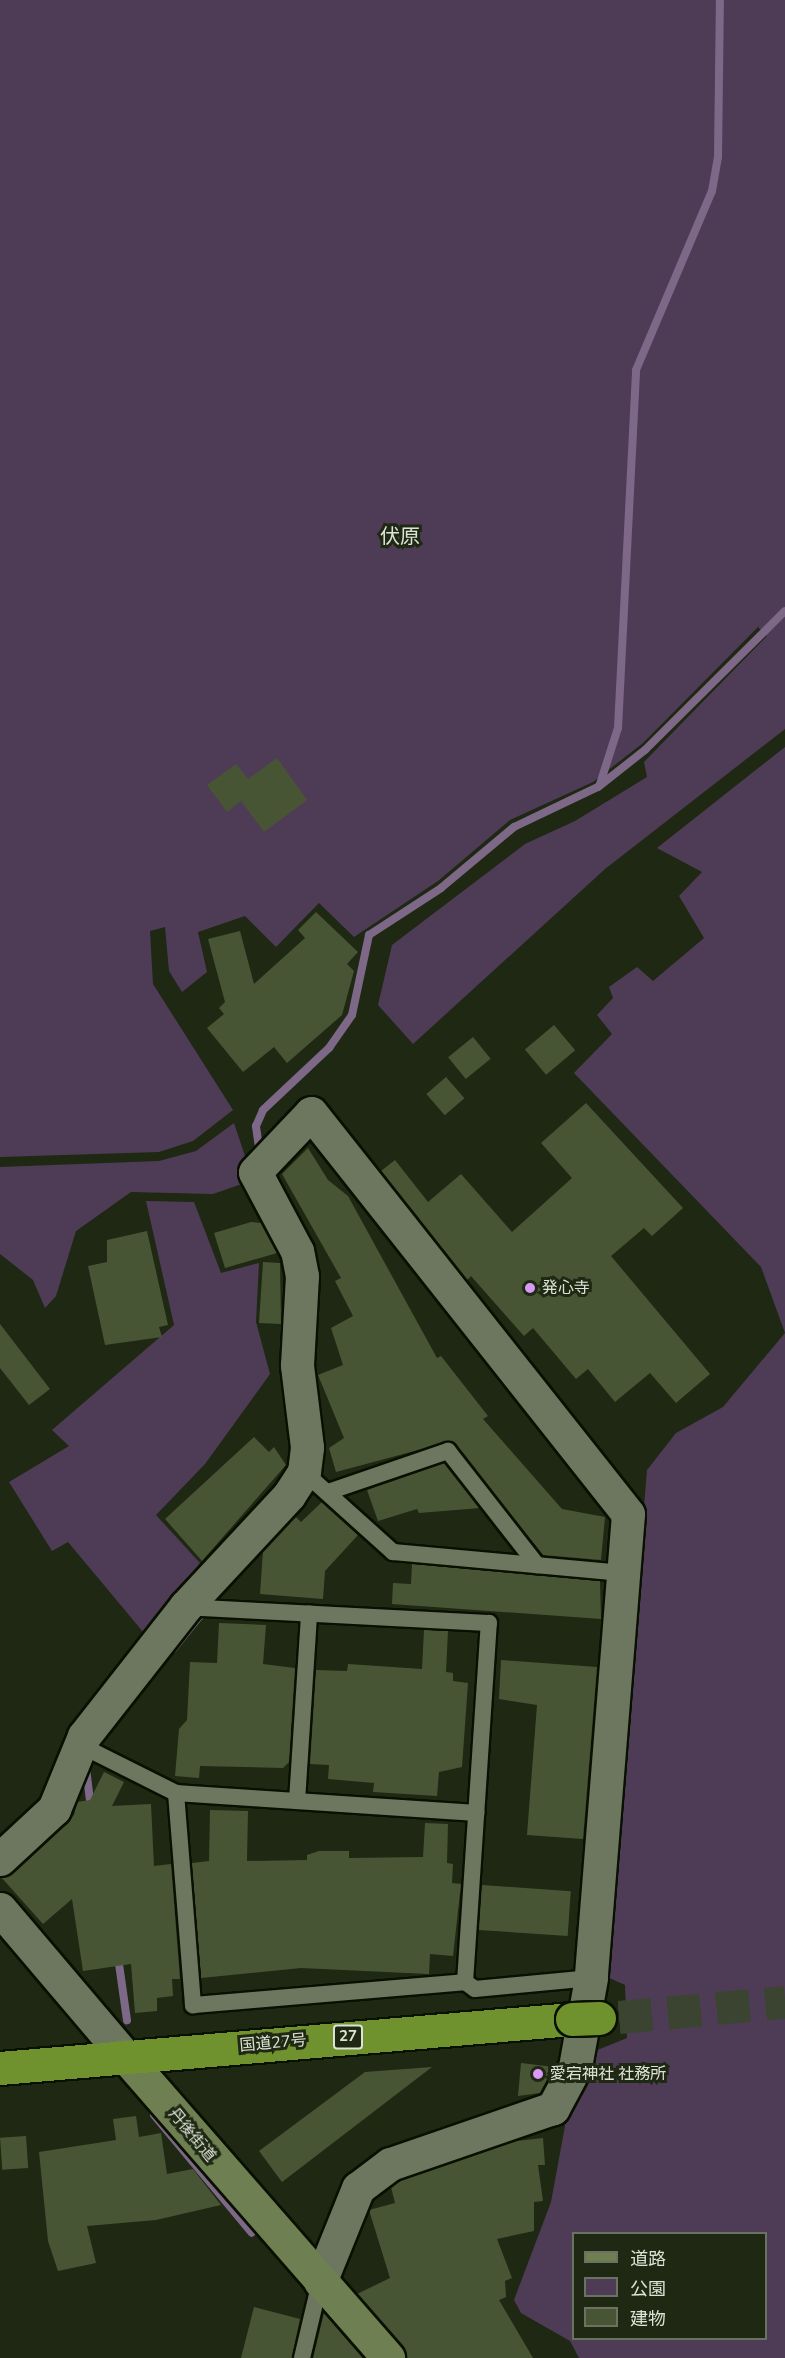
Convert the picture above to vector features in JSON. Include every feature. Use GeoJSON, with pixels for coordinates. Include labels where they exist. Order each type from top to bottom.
{"type":"FeatureCollection","features":[{"type":"Feature","properties":{"kind":"highway","name":"国道27号"},"geometry":{"type":"LineString","coordinates":[[0,2068],[124,2055],[596,2018]]}},
{"type":"Feature","properties":{"kind":"street"},"geometry":{"type":"LineString","coordinates":[[0,1859],[54,1809],[89,1750],[290,1495],[316,1482],[307,1447],[297,1365],[302,1276],[297,1251],[255,1172],[311,1113],[628,1514],[591,1978],[583,2044],[553,2108],[390,2164],[358,2188],[320,2282]]}},
{"type":"Feature","properties":{"kind":"street","name":"丹後街道"},"geometry":{"type":"LineString","coordinates":[[0,1909],[388,2358]]}},
{"type":"Feature","properties":{"kind":"lane"},"geometry":{"type":"LineString","coordinates":[[316,1482],[448,1451],[537,1565]]}},
{"type":"Feature","properties":{"kind":"lane"},"geometry":{"type":"LineString","coordinates":[[316,1482],[393,1552],[623,1573]]}},
{"type":"Feature","properties":{"kind":"lane"},"geometry":{"type":"LineString","coordinates":[[199,1608],[489,1623],[465,1982]]}},
{"type":"Feature","properties":{"kind":"lane"},"geometry":{"type":"LineString","coordinates":[[297,1801],[309,1614]]}},
{"type":"Feature","properties":{"kind":"lane"},"geometry":{"type":"LineString","coordinates":[[89,1750],[176,1793],[476,1813]]}},
{"type":"Feature","properties":{"kind":"lane"},"geometry":{"type":"LineString","coordinates":[[176,1793],[193,2005],[465,1982],[476,1989],[591,1978]]}},
{"type":"Feature","properties":{"kind":"lane"},"geometry":{"type":"LineString","coordinates":[[302,2358],[320,2282]]}},
{"type":"Feature","properties":{"kind":"green space"},"geometry":{"type":"Polygon","coordinates":[[[0,0],[785,0],[785,729],[605,869],[413,1044],[378,1005],[392,945],[525,844],[575,821],[647,777],[644,762],[767,636],[758,627],[643,743],[593,782],[510,820],[438,881],[354,937],[319,903],[276,947],[245,916],[198,932],[207,972],[182,992],[169,971],[165,927],[150,931],[153,984],[233,1110],[193,1141],[159,1152],[0,1157],[0,0]]]}},
{"type":"Feature","properties":{"kind":"green space"},"geometry":{"type":"Polygon","coordinates":[[[785,747],[785,1333],[761,1267],[574,1073],[612,1034],[597,1015],[613,998],[609,987],[637,967],[653,981],[704,938],[679,896],[702,872],[657,848],[785,747]]]}},
{"type":"Feature","properties":{"kind":"green space"},"geometry":{"type":"Polygon","coordinates":[[[234,1123],[253,1180],[213,1194],[131,1192],[76,1231],[56,1296],[45,1308],[33,1280],[0,1254],[0,1167],[159,1161],[196,1151],[234,1123]]]}},
{"type":"Feature","properties":{"kind":"green space"},"geometry":{"type":"Polygon","coordinates":[[[146,1201],[194,1202],[221,1273],[259,1263],[256,1322],[270,1374],[205,1464],[156,1515],[200,1563],[144,1633],[68,1542],[52,1551],[9,1482],[69,1446],[52,1430],[174,1325],[146,1201]]]}},
{"type":"Feature","properties":{"kind":"green space"},"geometry":{"type":"Polygon","coordinates":[[[785,1333],[785,2358],[579,2358],[570,2341],[521,2313],[514,2300],[551,2202],[565,2126],[562,2111],[590,2053],[627,2038],[625,1985],[605,1976],[647,1470],[676,1433],[723,1407],[785,1333]]]}},
{"type":"Feature","properties":{"kind":"building"},"geometry":{"type":"Polygon","coordinates":[[[277,758],[307,800],[264,832],[241,801],[227,812],[207,785],[236,764],[248,779],[277,758]]]}},
{"type":"Feature","properties":{"kind":"building"},"geometry":{"type":"Polygon","coordinates":[[[316,912],[358,952],[347,964],[354,971],[342,1015],[287,1063],[274,1047],[243,1072],[207,1028],[224,1014],[219,1008],[225,1002],[208,939],[240,931],[254,984],[305,938],[298,930],[316,912]]]}},
{"type":"Feature","properties":{"kind":"building"},"geometry":{"type":"Polygon","coordinates":[[[554,1025],[575,1050],[546,1075],[525,1049],[554,1025]]]}},
{"type":"Feature","properties":{"kind":"building"},"geometry":{"type":"Polygon","coordinates":[[[473,1037],[491,1059],[466,1079],[448,1057],[473,1037]]]}},
{"type":"Feature","properties":{"kind":"building"},"geometry":{"type":"Polygon","coordinates":[[[446,1077],[464,1098],[445,1115],[426,1094],[446,1077]]]}},
{"type":"Feature","properties":{"kind":"building"},"geometry":{"type":"Polygon","coordinates":[[[586,1103],[683,1208],[652,1236],[644,1228],[611,1256],[710,1374],[676,1403],[650,1373],[615,1402],[588,1369],[576,1379],[533,1328],[524,1336],[471,1276],[467,1280],[381,1171],[395,1160],[428,1202],[461,1174],[512,1232],[572,1178],[541,1143],[586,1103]]]}},
{"type":"Feature","properties":{"kind":"building"},"geometry":{"type":"Polygon","coordinates":[[[308,1148],[328,1180],[348,1196],[437,1358],[441,1356],[488,1416],[483,1419],[562,1509],[605,1517],[601,1560],[543,1555],[452,1441],[336,1472],[329,1448],[344,1438],[318,1375],[343,1365],[331,1328],[353,1316],[335,1281],[341,1278],[282,1174],[308,1148]]]}},
{"type":"Feature","properties":{"kind":"building"},"geometry":{"type":"Polygon","coordinates":[[[251,1222],[261,1223],[277,1253],[225,1268],[214,1233],[251,1222]]]}},
{"type":"Feature","properties":{"kind":"building"},"geometry":{"type":"Polygon","coordinates":[[[147,1231],[168,1325],[159,1327],[162,1337],[105,1345],[88,1266],[107,1262],[107,1240],[147,1231]]]}},
{"type":"Feature","properties":{"kind":"building"},"geometry":{"type":"Polygon","coordinates":[[[263,1262],[280,1263],[281,1324],[259,1323],[263,1262]]]}},
{"type":"Feature","properties":{"kind":"building"},"geometry":{"type":"Polygon","coordinates":[[[0,1324],[50,1389],[29,1405],[0,1368],[0,1324]]]}},
{"type":"Feature","properties":{"kind":"building"},"geometry":{"type":"Polygon","coordinates":[[[254,1437],[269,1452],[274,1447],[286,1465],[202,1561],[165,1519],[254,1437]]]}},
{"type":"Feature","properties":{"kind":"building"},"geometry":{"type":"Polygon","coordinates":[[[444,1463],[480,1508],[419,1513],[417,1509],[378,1521],[367,1490],[444,1463]]]}},
{"type":"Feature","properties":{"kind":"building"},"geometry":{"type":"Polygon","coordinates":[[[322,1502],[358,1535],[325,1571],[323,1599],[260,1594],[263,1551],[295,1516],[301,1522],[322,1502]]]}},
{"type":"Feature","properties":{"kind":"building"},"geometry":{"type":"Polygon","coordinates":[[[412,1564],[600,1581],[601,1619],[392,1604],[393,1583],[411,1584],[412,1564]]]}},
{"type":"Feature","properties":{"kind":"building"},"geometry":{"type":"Polygon","coordinates":[[[219,1623],[266,1625],[263,1664],[295,1668],[289,1762],[283,1768],[200,1766],[199,1778],[175,1776],[179,1729],[187,1720],[190,1662],[217,1663],[219,1623]]]}},
{"type":"Feature","properties":{"kind":"building"},"geometry":{"type":"Polygon","coordinates":[[[424,1630],[448,1631],[446,1672],[453,1673],[453,1681],[468,1683],[462,1767],[439,1772],[437,1796],[373,1792],[374,1783],[328,1779],[329,1765],[310,1764],[316,1670],[347,1671],[348,1664],[422,1669],[424,1630]]]}},
{"type":"Feature","properties":{"kind":"building"},"geometry":{"type":"Polygon","coordinates":[[[501,1660],[597,1667],[583,1839],[527,1835],[537,1705],[499,1699],[501,1660]]]}},
{"type":"Feature","properties":{"kind":"building"},"geometry":{"type":"Polygon","coordinates":[[[104,1772],[124,1782],[112,1806],[151,1804],[154,1866],[171,1864],[180,1979],[172,1979],[173,1996],[157,1998],[157,2011],[135,2013],[131,1964],[83,1971],[72,1899],[43,1924],[1,1877],[13,1873],[74,1815],[77,1802],[90,1800],[104,1772]]]}},
{"type":"Feature","properties":{"kind":"building"},"geometry":{"type":"Polygon","coordinates":[[[210,1810],[248,1811],[247,1861],[307,1860],[307,1855],[319,1851],[349,1851],[349,1858],[423,1857],[425,1823],[448,1824],[447,1863],[453,1864],[452,1883],[461,1884],[453,1956],[430,1954],[429,1974],[301,1968],[201,1978],[192,1863],[209,1861],[210,1810]]]}},
{"type":"Feature","properties":{"kind":"building"},"geometry":{"type":"Polygon","coordinates":[[[482,1885],[571,1891],[568,1936],[479,1930],[482,1885]]]}},
{"type":"Feature","properties":{"kind":"building","name":"愛宕神社 社務所"},"geometry":{"type":"Polygon","coordinates":[[[521,2063],[554,2067],[540,2093],[518,2096],[521,2063]]]}},
{"type":"Feature","properties":{"kind":"building"},"geometry":{"type":"Polygon","coordinates":[[[432,2067],[282,2182],[259,2151],[365,2072],[432,2067]]]}},
{"type":"Feature","properties":{"kind":"building"},"geometry":{"type":"Polygon","coordinates":[[[136,2116],[139,2137],[161,2133],[167,2174],[193,2169],[221,2205],[156,2220],[87,2226],[96,2263],[58,2271],[48,2241],[39,2152],[116,2140],[113,2119],[136,2116]]]}},
{"type":"Feature","properties":{"kind":"building"},"geometry":{"type":"Polygon","coordinates":[[[26,2136],[28,2168],[2,2170],[0,2138],[26,2136]]]}},
{"type":"Feature","properties":{"kind":"building"},"geometry":{"type":"Polygon","coordinates":[[[543,2138],[545,2165],[538,2165],[543,2201],[534,2202],[534,2231],[497,2239],[512,2278],[505,2281],[506,2297],[499,2300],[533,2358],[406,2358],[402,2346],[357,2294],[390,2278],[369,2210],[395,2203],[391,2187],[399,2181],[516,2141],[543,2138]]]}},
{"type":"Feature","properties":{"kind":"building"},"geometry":{"type":"Polygon","coordinates":[[[254,2307],[300,2319],[292,2358],[241,2358],[254,2307]]]}},
{"type":"Feature","properties":{"kind":"building"},"geometry":{"type":"Polygon","coordinates":[[[324,2313],[363,2358],[313,2358],[324,2313]]]}},
{"type":"Feature","properties":{"kind":"waterway"},"geometry":{"type":"LineString","coordinates":[[600,784],[618,728],[636,370],[712,191],[718,157],[720,0]]}},
{"type":"Feature","properties":{"kind":"waterway"},"geometry":{"type":"LineString","coordinates":[[260,1155],[256,1126],[263,1110],[329,1048],[352,1015],[369,935],[441,888],[514,827],[598,787],[645,750],[785,611]]}},
{"type":"Feature","properties":{"kind":"waterway"},"geometry":{"type":"LineString","coordinates":[[173,1649],[206,1608]]}},
{"type":"Feature","properties":{"kind":"waterway"},"geometry":{"type":"LineString","coordinates":[[86,1768],[91,1809]]}},
{"type":"Feature","properties":{"kind":"waterway"},"geometry":{"type":"LineString","coordinates":[[118,1957],[127,2020]]}},
{"type":"Feature","properties":{"kind":"waterway"},"geometry":{"type":"LineString","coordinates":[[154,2115],[252,2233]]}},
{"type":"Feature","properties":{"kind":"tunnel"},"geometry":{"type":"LineString","coordinates":[[619,2017],[785,2002]]}},
{"type":"Feature","properties":{"kind":"place","name":"発心寺"},"geometry":{"type":"Point","coordinates":[530,1288]}},
{"type":"Feature","properties":{"kind":"place","name":"愛宕神社 社務所"},"geometry":{"type":"Point","coordinates":[538,2074]}},
{"type":"Feature","properties":{"kind":"district","name":"伏原"},"geometry":{"type":"Point","coordinates":[400,536]}}]}
